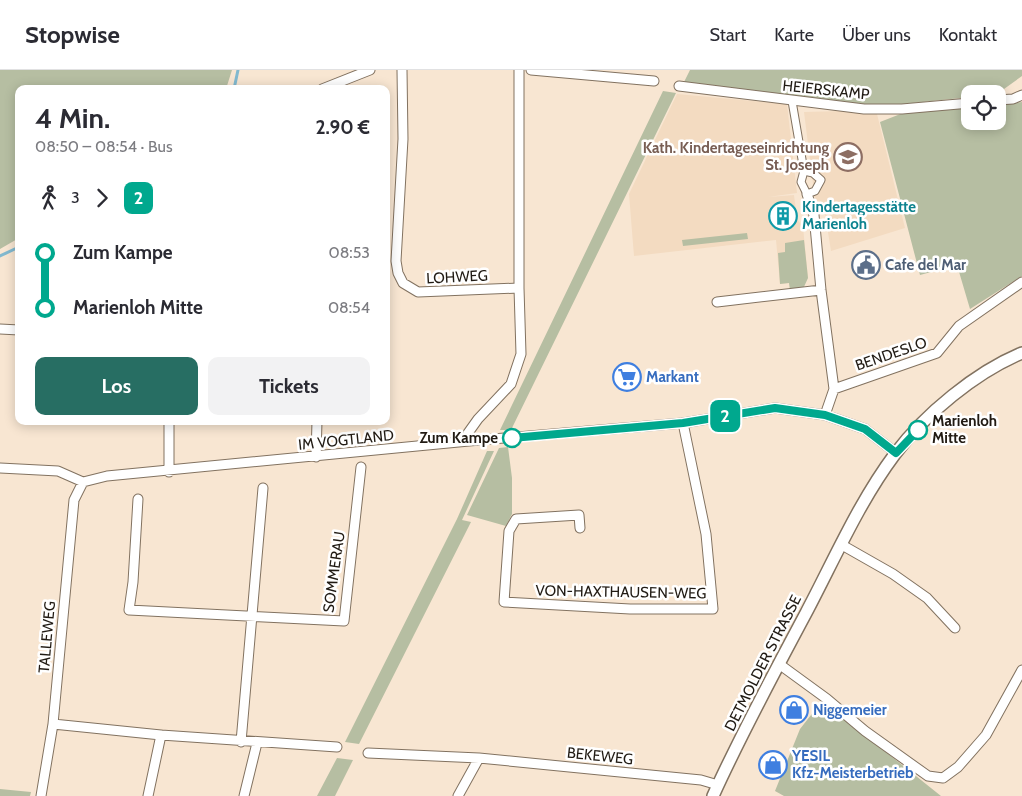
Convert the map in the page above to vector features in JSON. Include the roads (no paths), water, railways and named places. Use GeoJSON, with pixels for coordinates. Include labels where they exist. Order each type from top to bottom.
{"type":"FeatureCollection","features":[{"type":"Feature","properties":{"kind":"street"},"geometry":{"type":"LineString","coordinates":[[332,85],[370,70]]}},
{"type":"Feature","properties":{"kind":"street","name":"LOHWEG"},"geometry":{"type":"LineString","coordinates":[[402,70],[403,139],[396,261],[398,273],[403,283],[418,292],[519,288]]}},
{"type":"Feature","properties":{"kind":"street"},"geometry":{"type":"LineString","coordinates":[[468,441],[468,433],[478,418],[505,391],[514,378],[521,354],[519,288],[519,70]]}},
{"type":"Feature","properties":{"kind":"street"},"geometry":{"type":"LineString","coordinates":[[531,70],[654,81]]}},
{"type":"Feature","properties":{"kind":"street","name":"HEIERSKAMP"},"geometry":{"type":"LineString","coordinates":[[679,86],[864,109],[902,109],[961,104]]}},
{"type":"Feature","properties":{"kind":"street"},"geometry":{"type":"LineString","coordinates":[[1006,99],[1022,95]]}},
{"type":"Feature","properties":{"kind":"street"},"geometry":{"type":"LineString","coordinates":[[792,101],[804,171],[801,182],[814,215],[820,290],[834,389],[825,415]]}},
{"type":"Feature","properties":{"kind":"street"},"geometry":{"type":"LineString","coordinates":[[804,171],[813,173],[821,180],[815,191],[807,194]]}},
{"type":"Feature","properties":{"kind":"street","name":"BENDESLO"},"geometry":{"type":"LineString","coordinates":[[834,389],[936,353],[959,326],[1022,282]]}},
{"type":"Feature","properties":{"kind":"street"},"geometry":{"type":"LineString","coordinates":[[717,302],[820,290]]}},
{"type":"Feature","properties":{"kind":"street"},"geometry":{"type":"LineString","coordinates":[[0,329],[15,330]]}},
{"type":"Feature","properties":{"kind":"street","name":"DETMOLDER STRASSE"},"geometry":{"type":"LineString","coordinates":[[716,791],[779,664],[842,545],[896,453],[942,405],[962,389],[994,367],[1022,353]]}},
{"type":"Feature","properties":{"kind":"street","name":"IM VOGTLAND"},"geometry":{"type":"LineString","coordinates":[[83,482],[107,476],[168,472],[468,441],[683,423],[775,408],[825,415],[865,429],[896,453]]}},
{"type":"Feature","properties":{"kind":"street","name":"VON-HAXTHAUSEN-WEG"},"geometry":{"type":"LineString","coordinates":[[580,528],[578,515],[516,519],[509,531],[504,602],[630,609],[712,609],[706,534],[683,423]]}},
{"type":"Feature","properties":{"kind":"street"},"geometry":{"type":"LineString","coordinates":[[168,472],[169,425]]}},
{"type":"Feature","properties":{"kind":"street"},"geometry":{"type":"LineString","coordinates":[[316,457],[317,425]]}},
{"type":"Feature","properties":{"kind":"street"},"geometry":{"type":"LineString","coordinates":[[0,468],[58,472],[83,482]]}},
{"type":"Feature","properties":{"kind":"street","name":"SOMMERAU"},"geometry":{"type":"LineString","coordinates":[[138,499],[133,582],[129,610],[252,618],[344,621],[361,468]]}},
{"type":"Feature","properties":{"kind":"street","name":"TALLEWEG"},"geometry":{"type":"LineString","coordinates":[[41,796],[53,724],[74,500],[83,482]]}},
{"type":"Feature","properties":{"kind":"street"},"geometry":{"type":"LineString","coordinates":[[241,742],[263,488]]}},
{"type":"Feature","properties":{"kind":"street"},"geometry":{"type":"LineString","coordinates":[[842,545],[893,574],[927,598],[955,628]]}},
{"type":"Feature","properties":{"kind":"street"},"geometry":{"type":"LineString","coordinates":[[779,664],[827,699],[865,731],[928,776],[942,778],[958,767],[986,735],[1022,670]]}},
{"type":"Feature","properties":{"kind":"street"},"geometry":{"type":"LineString","coordinates":[[53,724],[241,742],[337,747]]}},
{"type":"Feature","properties":{"kind":"street"},"geometry":{"type":"LineString","coordinates":[[148,796],[161,735]]}},
{"type":"Feature","properties":{"kind":"street"},"geometry":{"type":"LineString","coordinates":[[244,796],[257,743]]}},
{"type":"Feature","properties":{"kind":"street","name":"BEKEWEG"},"geometry":{"type":"LineString","coordinates":[[368,752],[479,758],[701,780],[716,791]]}},
{"type":"Feature","properties":{"kind":"street"},"geometry":{"type":"LineString","coordinates":[[458,796],[479,758]]}},
{"type":"Feature","properties":{"kind":"waterway"},"geometry":{"type":"LineString","coordinates":[[235,85],[238,70]]}},
{"type":"Feature","properties":{"kind":"waterway"},"geometry":{"type":"LineString","coordinates":[[0,256],[15,249]]}},
{"type":"Feature","properties":{"kind":"place","name":"Kath. Kindertageseinrichtung St. Joseph"},"geometry":{"type":"Point","coordinates":[848,157]}},
{"type":"Feature","properties":{"kind":"place","name":"Kindertagesstätte Marienloh"},"geometry":{"type":"Point","coordinates":[783,216]}},
{"type":"Feature","properties":{"kind":"place","name":"Cafe del Mar"},"geometry":{"type":"Point","coordinates":[866,265]}},
{"type":"Feature","properties":{"kind":"place","name":"Markant"},"geometry":{"type":"Point","coordinates":[627,377]}},
{"type":"Feature","properties":{"kind":"place","name":"Marienloh Mitte"},"geometry":{"type":"Point","coordinates":[918,430]}},
{"type":"Feature","properties":{"kind":"place","name":"Zum Kampe"},"geometry":{"type":"Point","coordinates":[512,438]}},
{"type":"Feature","properties":{"kind":"place","name":"Niggemeier"},"geometry":{"type":"Point","coordinates":[794,710]}},
{"type":"Feature","properties":{"kind":"place","name":"YESIL Kfz-Meisterbetrieb"},"geometry":{"type":"Point","coordinates":[773,765]}}]}
